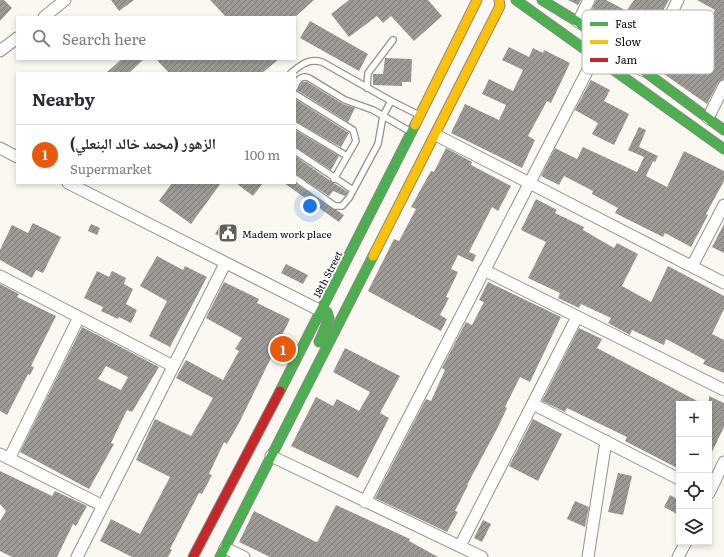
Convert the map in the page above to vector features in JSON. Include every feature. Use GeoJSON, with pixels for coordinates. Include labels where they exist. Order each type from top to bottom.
{"type":"FeatureCollection","features":[{"type":"Feature","properties":{"kind":"street"},"geometry":{"type":"LineString","coordinates":[[45,16],[65,0]]}},
{"type":"Feature","properties":{"kind":"street","name":"18th Street"},"geometry":{"type":"LineString","coordinates":[[193,557],[321,311],[477,0]]}},
{"type":"Feature","properties":{"kind":"street"},"geometry":{"type":"LineString","coordinates":[[244,557],[223,552],[290,418],[436,135],[500,6],[499,0]]}},
{"type":"Feature","properties":{"kind":"street"},"geometry":{"type":"LineString","coordinates":[[516,0],[582,47]]}},
{"type":"Feature","properties":{"kind":"street"},"geometry":{"type":"LineString","coordinates":[[542,0],[582,25]]}},
{"type":"Feature","properties":{"kind":"street"},"geometry":{"type":"LineString","coordinates":[[584,10],[589,0]]}},
{"type":"Feature","properties":{"kind":"street"},"geometry":{"type":"LineString","coordinates":[[673,10],[678,0]]}},
{"type":"Feature","properties":{"kind":"street"},"geometry":{"type":"LineString","coordinates":[[578,22],[582,14]]}},
{"type":"Feature","properties":{"kind":"street"},"geometry":{"type":"LineString","coordinates":[[0,51],[16,39]]}},
{"type":"Feature","properties":{"kind":"street"},"geometry":{"type":"LineString","coordinates":[[365,502],[586,74]]}},
{"type":"Feature","properties":{"kind":"street"},"geometry":{"type":"LineString","coordinates":[[620,74],[724,149]]}},
{"type":"Feature","properties":{"kind":"street"},"geometry":{"type":"LineString","coordinates":[[648,74],[724,130]]}},
{"type":"Feature","properties":{"kind":"street"},"geometry":{"type":"LineString","coordinates":[[708,118],[724,86]]}},
{"type":"Feature","properties":{"kind":"street"},"geometry":{"type":"LineString","coordinates":[[436,135],[724,283]]}},
{"type":"Feature","properties":{"kind":"street"},"geometry":{"type":"LineString","coordinates":[[0,148],[16,156]]}},
{"type":"Feature","properties":{"kind":"street"},"geometry":{"type":"LineString","coordinates":[[70,184],[225,264],[321,311],[327,312],[329,318],[313,354],[290,418]]}},
{"type":"Feature","properties":{"kind":"street"},"geometry":{"type":"LineString","coordinates":[[692,266],[724,205]]}},
{"type":"Feature","properties":{"kind":"street"},"geometry":{"type":"LineString","coordinates":[[77,557],[225,264]]}},
{"type":"Feature","properties":{"kind":"street"},"geometry":{"type":"LineString","coordinates":[[484,270],[724,390]]}},
{"type":"Feature","properties":{"kind":"street"},"geometry":{"type":"LineString","coordinates":[[0,276],[173,366]]}},
{"type":"Feature","properties":{"kind":"street"},"geometry":{"type":"LineString","coordinates":[[79,317],[5,456],[103,506]]}},
{"type":"Feature","properties":{"kind":"street"},"geometry":{"type":"LineString","coordinates":[[460,546],[577,317]]}},
{"type":"Feature","properties":{"kind":"street"},"geometry":{"type":"LineString","coordinates":[[533,404],[676,477]]}},
{"type":"Feature","properties":{"kind":"street"},"geometry":{"type":"LineString","coordinates":[[588,557],[606,441]]}},
{"type":"Feature","properties":{"kind":"street"},"geometry":{"type":"LineString","coordinates":[[271,456],[482,557]]}},
{"type":"Feature","properties":{"kind":"street"},"geometry":{"type":"LineString","coordinates":[[712,487],[724,462]]}},
{"type":"Feature","properties":{"kind":"street"},"geometry":{"type":"LineString","coordinates":[[678,557],[684,545]]}},
{"type":"Feature","properties":{"kind":"lane"},"geometry":{"type":"LineString","coordinates":[[367,88],[368,73],[393,40]]}},
{"type":"Feature","properties":{"kind":"lane"},"geometry":{"type":"LineString","coordinates":[[292,72],[304,63],[316,60],[419,115]]}},
{"type":"Feature","properties":{"kind":"lane"},"geometry":{"type":"LineString","coordinates":[[296,86],[299,79],[306,77],[345,100],[368,108],[411,132]]}},
{"type":"Feature","properties":{"kind":"lane"},"geometry":{"type":"LineString","coordinates":[[296,95],[353,130],[356,141],[334,179]]}},
{"type":"Feature","properties":{"kind":"lane"},"geometry":{"type":"LineString","coordinates":[[296,179],[338,207],[346,203],[378,144],[383,116],[391,101]]}},
{"type":"Feature","properties":{"kind":"lane"},"geometry":{"type":"LineString","coordinates":[[296,126],[347,156]]}},
{"type":"Feature","properties":{"kind":"lane"},"geometry":{"type":"LineString","coordinates":[[296,153],[334,179],[354,190]]}},
{"type":"Feature","properties":{"kind":"building"},"geometry":{"type":"Polygon","coordinates":[[[0,0],[4,0],[12,8],[0,21],[0,0]]]}},
{"type":"Feature","properties":{"kind":"building"},"geometry":{"type":"Polygon","coordinates":[[[111,0],[134,0],[119,11],[111,0]]]}},
{"type":"Feature","properties":{"kind":"building"},"geometry":{"type":"Polygon","coordinates":[[[210,0],[314,0],[296,16],[225,16],[210,0]]]}},
{"type":"Feature","properties":{"kind":"building"},"geometry":{"type":"Polygon","coordinates":[[[349,0],[428,0],[442,16],[414,41],[391,16],[383,23],[377,16],[349,37],[331,14],[349,0]]]}},
{"type":"Feature","properties":{"kind":"building"},"geometry":{"type":"Polygon","coordinates":[[[568,0],[581,0],[578,5],[568,0]]]}},
{"type":"Feature","properties":{"kind":"building"},"geometry":{"type":"Polygon","coordinates":[[[596,0],[606,0],[625,10],[592,10],[596,0]]]}},
{"type":"Feature","properties":{"kind":"building"},"geometry":{"type":"Polygon","coordinates":[[[634,0],[669,0],[663,10],[627,10],[634,0]]]}},
{"type":"Feature","properties":{"kind":"building"},"geometry":{"type":"Polygon","coordinates":[[[697,0],[724,0],[724,79],[718,83],[707,104],[664,74],[714,74],[715,10],[697,0]]]}},
{"type":"Feature","properties":{"kind":"building"},"geometry":{"type":"Polygon","coordinates":[[[310,21],[368,54],[359,71],[300,38],[310,21]]]}},
{"type":"Feature","properties":{"kind":"building"},"geometry":{"type":"Polygon","coordinates":[[[509,47],[529,57],[533,48],[543,53],[544,50],[570,63],[551,103],[547,101],[528,136],[535,140],[522,168],[451,133],[465,104],[499,120],[506,105],[482,94],[489,79],[513,91],[523,70],[502,60],[509,47]]]}},
{"type":"Feature","properties":{"kind":"building"},"geometry":{"type":"Polygon","coordinates":[[[385,58],[412,59],[411,82],[402,82],[402,86],[373,85],[373,74],[383,74],[385,58]]]}},
{"type":"Feature","properties":{"kind":"building"},"geometry":{"type":"Polygon","coordinates":[[[121,60],[143,60],[130,72],[107,72],[121,60]]]}},
{"type":"Feature","properties":{"kind":"building"},"geometry":{"type":"Polygon","coordinates":[[[157,60],[278,60],[263,72],[168,72],[157,60]]]}},
{"type":"Feature","properties":{"kind":"building"},"geometry":{"type":"Polygon","coordinates":[[[591,80],[610,90],[604,101],[629,114],[614,145],[592,134],[598,123],[575,110],[591,80]]]}},
{"type":"Feature","properties":{"kind":"building"},"geometry":{"type":"Polygon","coordinates":[[[302,82],[307,82],[343,104],[355,108],[348,122],[297,90],[302,82]]]}},
{"type":"Feature","properties":{"kind":"building"},"geometry":{"type":"Polygon","coordinates":[[[296,100],[349,133],[341,147],[296,122],[296,100]]]}},
{"type":"Feature","properties":{"kind":"building"},"geometry":{"type":"Polygon","coordinates":[[[639,127],[646,130],[639,147],[658,156],[655,162],[653,161],[646,176],[667,187],[684,151],[724,171],[724,181],[706,214],[708,215],[691,247],[665,233],[663,237],[615,213],[618,208],[592,194],[593,191],[564,176],[559,185],[541,176],[555,148],[577,159],[583,147],[637,172],[644,157],[628,150],[639,127]]]}},
{"type":"Feature","properties":{"kind":"building"},"geometry":{"type":"Polygon","coordinates":[[[296,131],[339,156],[331,170],[296,148],[296,131]]]}},
{"type":"Feature","properties":{"kind":"building"},"geometry":{"type":"Polygon","coordinates":[[[446,148],[472,162],[471,165],[511,186],[498,211],[492,207],[469,252],[476,255],[473,262],[458,255],[451,269],[458,272],[446,297],[449,298],[440,315],[447,319],[441,331],[368,291],[394,239],[399,241],[416,209],[411,207],[431,171],[434,172],[446,148]]]}},
{"type":"Feature","properties":{"kind":"building"},"geometry":{"type":"Polygon","coordinates":[[[296,157],[348,192],[345,196],[333,191],[329,196],[296,175],[296,157]]]}},
{"type":"Feature","properties":{"kind":"building"},"geometry":{"type":"Polygon","coordinates":[[[171,184],[220,184],[191,224],[159,201],[171,184]]]}},
{"type":"Feature","properties":{"kind":"building"},"geometry":{"type":"Polygon","coordinates":[[[237,184],[262,184],[253,196],[237,184]]]}},
{"type":"Feature","properties":{"kind":"building"},"geometry":{"type":"Polygon","coordinates":[[[285,184],[296,184],[344,215],[339,222],[285,184]]]}},
{"type":"Feature","properties":{"kind":"building"},"geometry":{"type":"Polygon","coordinates":[[[536,199],[557,210],[555,213],[584,227],[583,230],[614,248],[617,243],[638,254],[622,286],[651,302],[668,266],[724,296],[724,309],[712,334],[724,340],[724,373],[703,364],[705,360],[666,339],[664,345],[632,330],[630,335],[608,323],[611,318],[581,304],[579,308],[558,298],[560,293],[528,278],[546,242],[521,230],[536,199]]]}},
{"type":"Feature","properties":{"kind":"building"},"geometry":{"type":"Polygon","coordinates":[[[33,223],[61,237],[43,273],[36,270],[32,278],[0,260],[0,250],[12,225],[28,233],[33,223]]]}},
{"type":"Feature","properties":{"kind":"building"},"geometry":{"type":"Polygon","coordinates":[[[91,224],[100,228],[97,235],[88,231],[91,224]]]}},
{"type":"Feature","properties":{"kind":"building"},"geometry":{"type":"Polygon","coordinates":[[[724,224],[724,253],[712,247],[724,224]]]}},
{"type":"Feature","properties":{"kind":"building"},"geometry":{"type":"Polygon","coordinates":[[[219,227],[235,235],[232,242],[215,234],[219,227]]]}},
{"type":"Feature","properties":{"kind":"building"},"geometry":{"type":"Polygon","coordinates":[[[157,256],[183,270],[185,266],[207,277],[170,347],[149,336],[167,301],[140,286],[157,256]]]}},
{"type":"Feature","properties":{"kind":"building"},"geometry":{"type":"Polygon","coordinates":[[[286,264],[308,275],[303,284],[281,273],[286,264]]]}},
{"type":"Feature","properties":{"kind":"building"},"geometry":{"type":"Polygon","coordinates":[[[97,271],[109,277],[112,271],[126,278],[124,284],[133,289],[126,304],[137,310],[131,323],[101,311],[103,307],[84,298],[97,271]]]}},
{"type":"Feature","properties":{"kind":"building"},"geometry":{"type":"Polygon","coordinates":[[[224,282],[259,299],[257,303],[290,319],[239,423],[227,444],[224,442],[209,474],[212,475],[202,494],[199,493],[170,549],[172,550],[168,557],[132,557],[100,541],[111,519],[140,534],[170,477],[136,460],[155,419],[191,436],[213,398],[176,378],[186,360],[223,380],[239,351],[235,349],[242,338],[206,318],[224,282]]]}},
{"type":"Feature","properties":{"kind":"building"},"geometry":{"type":"Polygon","coordinates":[[[488,282],[561,317],[530,382],[520,377],[505,407],[507,408],[497,429],[467,485],[455,511],[458,512],[447,532],[375,498],[426,399],[431,401],[445,370],[442,368],[466,322],[472,325],[484,302],[479,300],[488,282]]]}},
{"type":"Feature","properties":{"kind":"building"},"geometry":{"type":"Polygon","coordinates":[[[0,284],[19,294],[17,297],[56,316],[31,366],[34,367],[30,375],[28,374],[7,415],[0,411],[0,284]]]}},
{"type":"Feature","properties":{"kind":"building"},"geometry":{"type":"Polygon","coordinates":[[[82,327],[159,367],[132,412],[127,410],[111,443],[114,444],[89,489],[20,452],[82,327]],[[106,366],[98,379],[121,390],[128,377],[106,366]]]}},
{"type":"Feature","properties":{"kind":"building"},"geometry":{"type":"Polygon","coordinates":[[[579,328],[602,339],[597,348],[697,401],[676,401],[676,467],[625,441],[627,437],[567,408],[565,412],[542,401],[579,328]]]}},
{"type":"Feature","properties":{"kind":"building"},"geometry":{"type":"Polygon","coordinates":[[[345,348],[400,376],[380,413],[389,418],[358,478],[291,446],[316,397],[333,406],[337,399],[359,411],[370,392],[333,372],[345,348]]]}},
{"type":"Feature","properties":{"kind":"building"},"geometry":{"type":"Polygon","coordinates":[[[709,396],[724,403],[724,427],[712,452],[712,401],[709,401],[709,396]]]}},
{"type":"Feature","properties":{"kind":"building"},"geometry":{"type":"Polygon","coordinates":[[[533,419],[562,434],[538,481],[509,466],[533,419]]]}},
{"type":"Feature","properties":{"kind":"building"},"geometry":{"type":"Polygon","coordinates":[[[0,471],[52,496],[55,491],[87,506],[76,526],[73,524],[57,557],[12,557],[0,551],[0,521],[6,511],[0,504],[0,471]]]}},
{"type":"Feature","properties":{"kind":"building"},"geometry":{"type":"Polygon","coordinates":[[[618,473],[632,476],[623,515],[608,512],[618,473]]]}},
{"type":"Feature","properties":{"kind":"building"},"geometry":{"type":"Polygon","coordinates":[[[670,495],[676,498],[676,513],[664,507],[670,495]]]}},
{"type":"Feature","properties":{"kind":"building"},"geometry":{"type":"Polygon","coordinates":[[[575,501],[589,507],[585,527],[567,519],[575,501]]]}},
{"type":"Feature","properties":{"kind":"building"},"geometry":{"type":"Polygon","coordinates":[[[336,505],[410,539],[409,541],[438,557],[270,557],[239,542],[254,511],[316,542],[318,541],[336,505]]]}},
{"type":"Feature","properties":{"kind":"building"},"geometry":{"type":"Polygon","coordinates":[[[483,520],[491,524],[482,542],[474,538],[483,520]]]}},
{"type":"Feature","properties":{"kind":"traffic: fast"},"geometry":{"type":"LineString","coordinates":[[516,0],[582,47]]}},
{"type":"Feature","properties":{"kind":"traffic: fast"},"geometry":{"type":"LineString","coordinates":[[542,0],[582,25]]}},
{"type":"Feature","properties":{"kind":"traffic: fast"},"geometry":{"type":"LineString","coordinates":[[619,74],[724,149]]}},
{"type":"Feature","properties":{"kind":"traffic: fast"},"geometry":{"type":"LineString","coordinates":[[648,74],[724,130]]}},
{"type":"Feature","properties":{"kind":"traffic: fast"},"geometry":{"type":"LineString","coordinates":[[280,391],[415,125]]}},
{"type":"Feature","properties":{"kind":"traffic: fast"},"geometry":{"type":"LineString","coordinates":[[220,557],[373,256]]}},
{"type":"Feature","properties":{"kind":"traffic: fast"},"geometry":{"type":"LineString","coordinates":[[319,342],[329,318],[327,312],[321,311]]}},
{"type":"Feature","properties":{"kind":"traffic: slow"},"geometry":{"type":"LineString","coordinates":[[415,125],[477,0]]}},
{"type":"Feature","properties":{"kind":"traffic: slow"},"geometry":{"type":"LineString","coordinates":[[373,256],[500,6],[499,0]]}},
{"type":"Feature","properties":{"kind":"traffic: jam"},"geometry":{"type":"LineString","coordinates":[[193,557],[280,391]]}},
{"type":"Feature","properties":{"kind":"place","name":"Madem work place"},"geometry":{"type":"Point","coordinates":[228,233]}},
{"type":"Feature","properties":{"kind":"place","name":"الزهور (محمد خالد البنعلي)"},"geometry":{"type":"Point","coordinates":[283,349]}}]}
